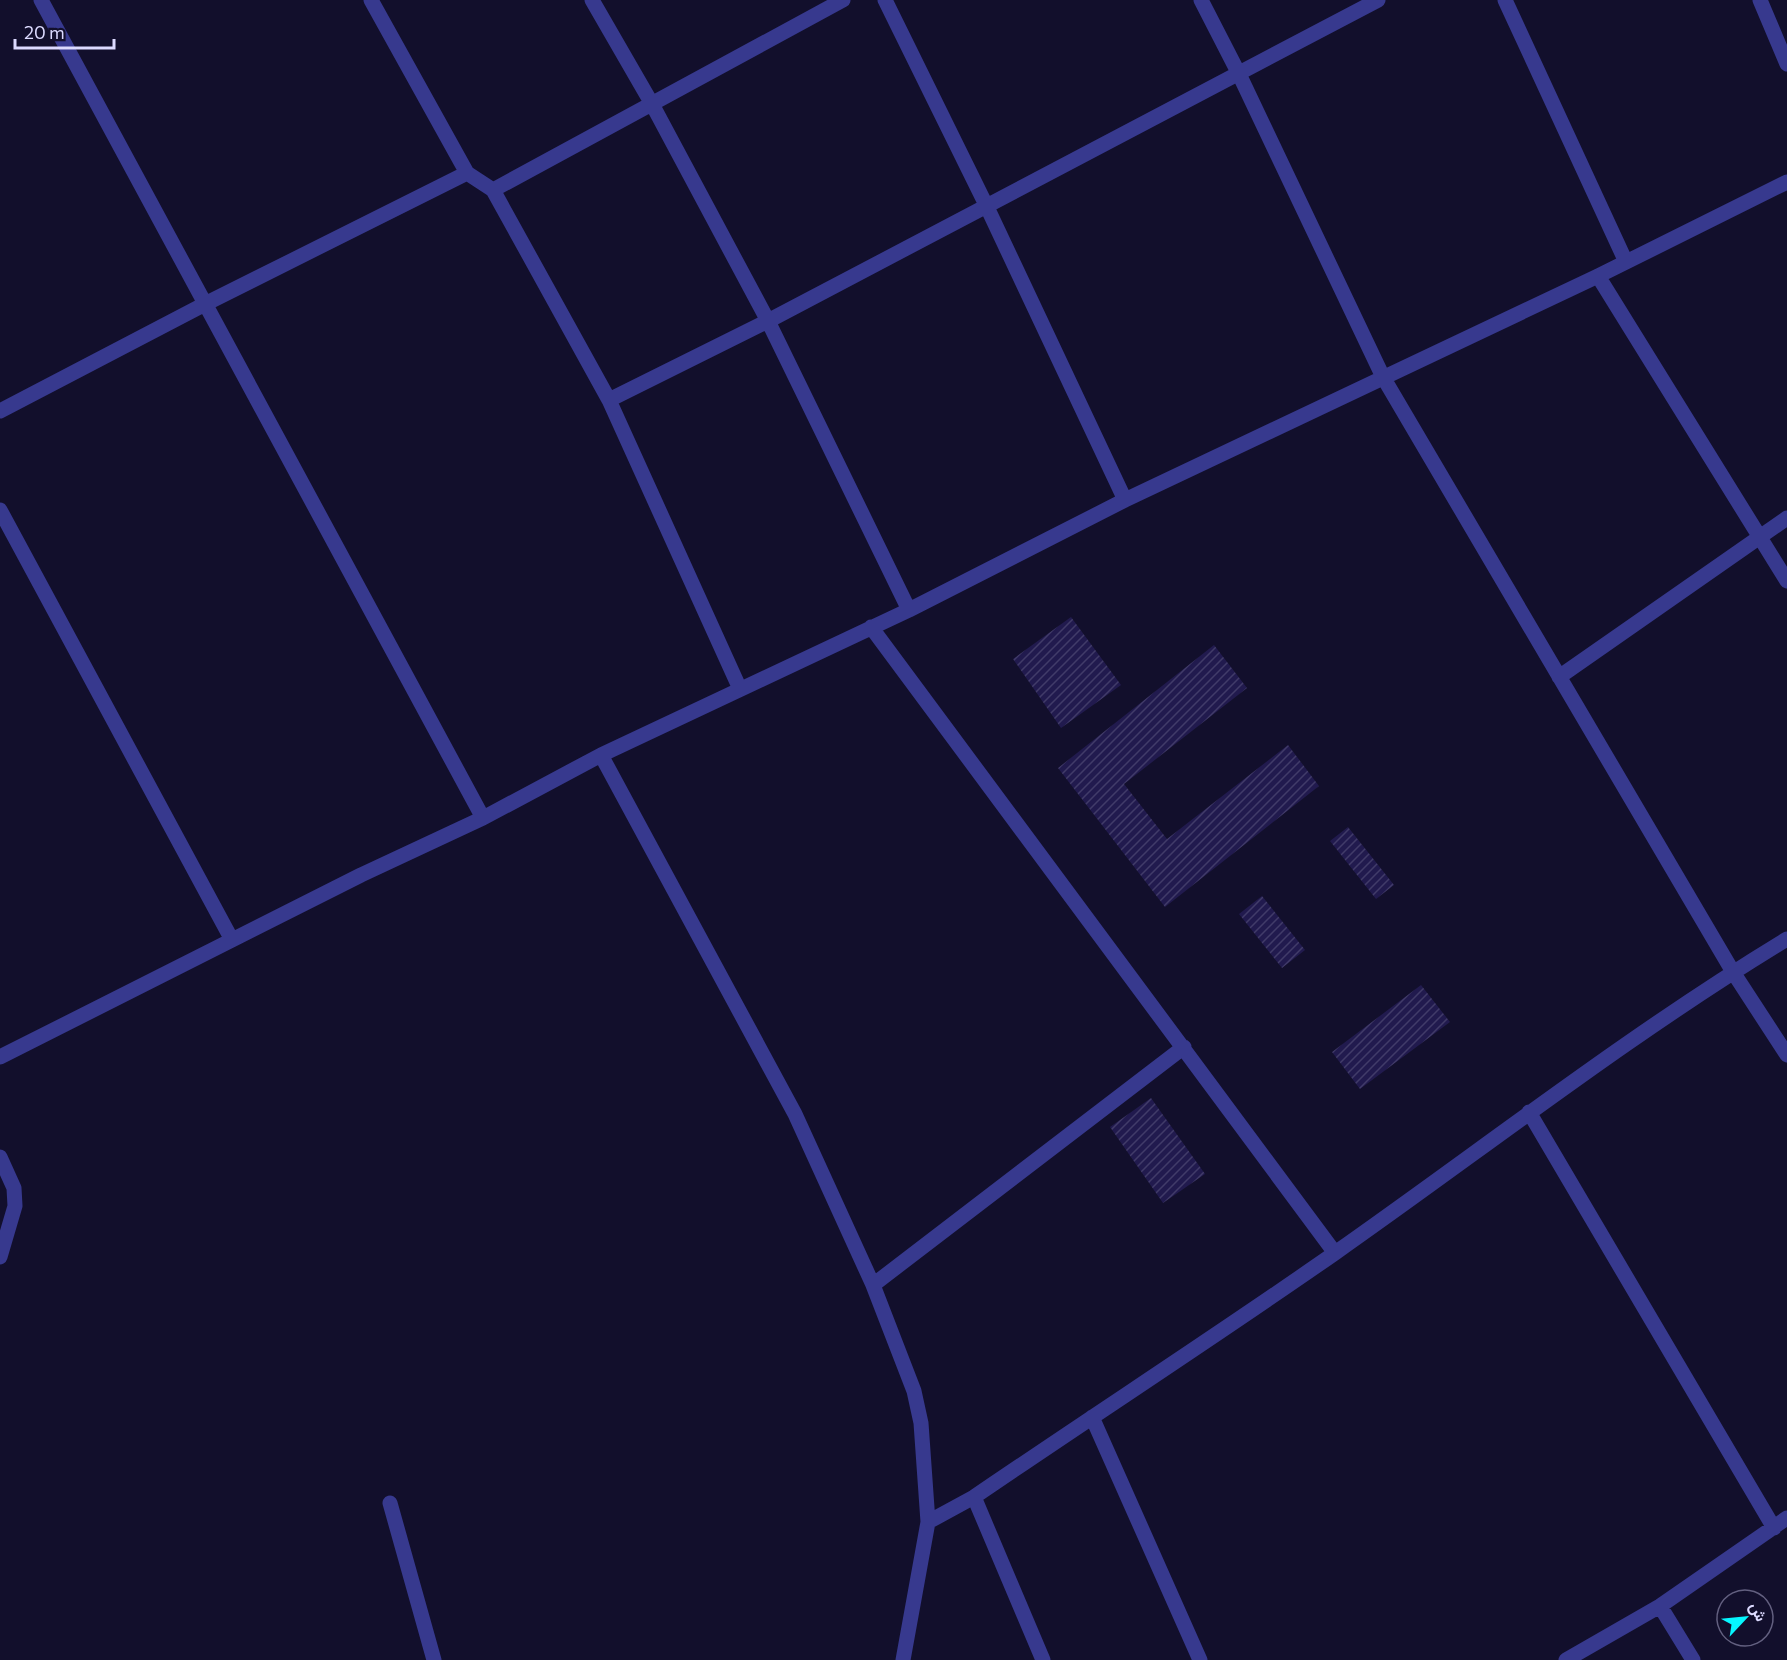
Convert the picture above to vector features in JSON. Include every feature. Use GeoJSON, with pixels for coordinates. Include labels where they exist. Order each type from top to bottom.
{"type":"FeatureCollection","features":[{"type":"Feature","properties":{"kind":"street"},"geometry":{"type":"LineString","coordinates":[[41,0],[483,818]]}},
{"type":"Feature","properties":{"kind":"street"},"geometry":{"type":"LineString","coordinates":[[371,0],[467,173],[493,190],[609,400],[740,689]]}},
{"type":"Feature","properties":{"kind":"street"},"geometry":{"type":"LineString","coordinates":[[592,0],[652,104],[768,321],[909,610]]}},
{"type":"Feature","properties":{"kind":"street"},"geometry":{"type":"LineString","coordinates":[[493,190],[843,0]]}},
{"type":"Feature","properties":{"kind":"street"},"geometry":{"type":"LineString","coordinates":[[885,0],[987,207],[1125,500]]}},
{"type":"Feature","properties":{"kind":"street"},"geometry":{"type":"LineString","coordinates":[[1201,0],[1239,74],[1383,377],[1733,972],[1787,1055]]}},
{"type":"Feature","properties":{"kind":"street"},"geometry":{"type":"LineString","coordinates":[[609,400],[768,321],[1378,0]]}},
{"type":"Feature","properties":{"kind":"street"},"geometry":{"type":"LineString","coordinates":[[1505,0],[1626,262]]}},
{"type":"Feature","properties":{"kind":"street"},"geometry":{"type":"LineString","coordinates":[[1760,0],[1787,63]]}},
{"type":"Feature","properties":{"kind":"street"},"geometry":{"type":"LineString","coordinates":[[0,411],[205,304],[467,173]]}},
{"type":"Feature","properties":{"kind":"street"},"geometry":{"type":"LineString","coordinates":[[0,1057],[361,875],[483,818],[601,755],[909,610],[1125,500],[1598,276],[1787,182]]}},
{"type":"Feature","properties":{"kind":"street"},"geometry":{"type":"LineString","coordinates":[[1598,276],[1787,581]]}},
{"type":"Feature","properties":{"kind":"street"},"geometry":{"type":"LineString","coordinates":[[0,510],[232,940]]}},
{"type":"Feature","properties":{"kind":"street"},"geometry":{"type":"LineString","coordinates":[[1559,677],[1787,518]]}},
{"type":"Feature","properties":{"kind":"street"},"geometry":{"type":"LineString","coordinates":[[871,627],[1335,1253]]}},
{"type":"Feature","properties":{"kind":"street"},"geometry":{"type":"LineString","coordinates":[[601,755],[795,1114],[873,1285],[914,1391],[921,1423],[928,1522],[903,1660]]}},
{"type":"Feature","properties":{"kind":"street"},"geometry":{"type":"LineString","coordinates":[[928,1522],[974,1497],[1335,1253],[1589,1068],[1733,972],[1787,939]]}},
{"type":"Feature","properties":{"kind":"street"},"geometry":{"type":"LineString","coordinates":[[873,1285],[1184,1047]]}},
{"type":"Feature","properties":{"kind":"street"},"geometry":{"type":"LineString","coordinates":[[1529,1112],[1774,1528]]}},
{"type":"Feature","properties":{"kind":"street"},"geometry":{"type":"LineString","coordinates":[[0,1157],[14,1188],[15,1206],[0,1257]]}},
{"type":"Feature","properties":{"kind":"street"},"geometry":{"type":"LineString","coordinates":[[1092,1417],[1200,1660]]}},
{"type":"Feature","properties":{"kind":"street"},"geometry":{"type":"LineString","coordinates":[[974,1497],[1043,1660]]}},
{"type":"Feature","properties":{"kind":"street"},"geometry":{"type":"LineString","coordinates":[[390,1503],[434,1660]]}},
{"type":"Feature","properties":{"kind":"street"},"geometry":{"type":"LineString","coordinates":[[1566,1660],[1659,1606],[1787,1518]]}},
{"type":"Feature","properties":{"kind":"street"},"geometry":{"type":"LineString","coordinates":[[1659,1606],[1693,1660]]}},
{"type":"Feature","properties":{"kind":"building"},"geometry":{"type":"Polygon","coordinates":[[[1071,617],[1121,685],[1061,728],[1013,659],[1071,617]]]}},
{"type":"Feature","properties":{"kind":"building"},"geometry":{"type":"Polygon","coordinates":[[[1214,645],[1247,688],[1124,784],[1167,839],[1288,745],[1319,786],[1165,907],[1058,768],[1214,645]]]}},
{"type":"Feature","properties":{"kind":"building"},"geometry":{"type":"Polygon","coordinates":[[[1348,827],[1394,885],[1376,899],[1330,841],[1348,827]]]}},
{"type":"Feature","properties":{"kind":"building"},"geometry":{"type":"Polygon","coordinates":[[[1262,896],[1305,950],[1282,968],[1239,914],[1262,896]]]}},
{"type":"Feature","properties":{"kind":"building"},"geometry":{"type":"Polygon","coordinates":[[[1421,985],[1450,1022],[1360,1089],[1332,1052],[1421,985]]]}},
{"type":"Feature","properties":{"kind":"building"},"geometry":{"type":"Polygon","coordinates":[[[1151,1098],[1205,1174],[1163,1203],[1110,1127],[1151,1098]]]}}]}
